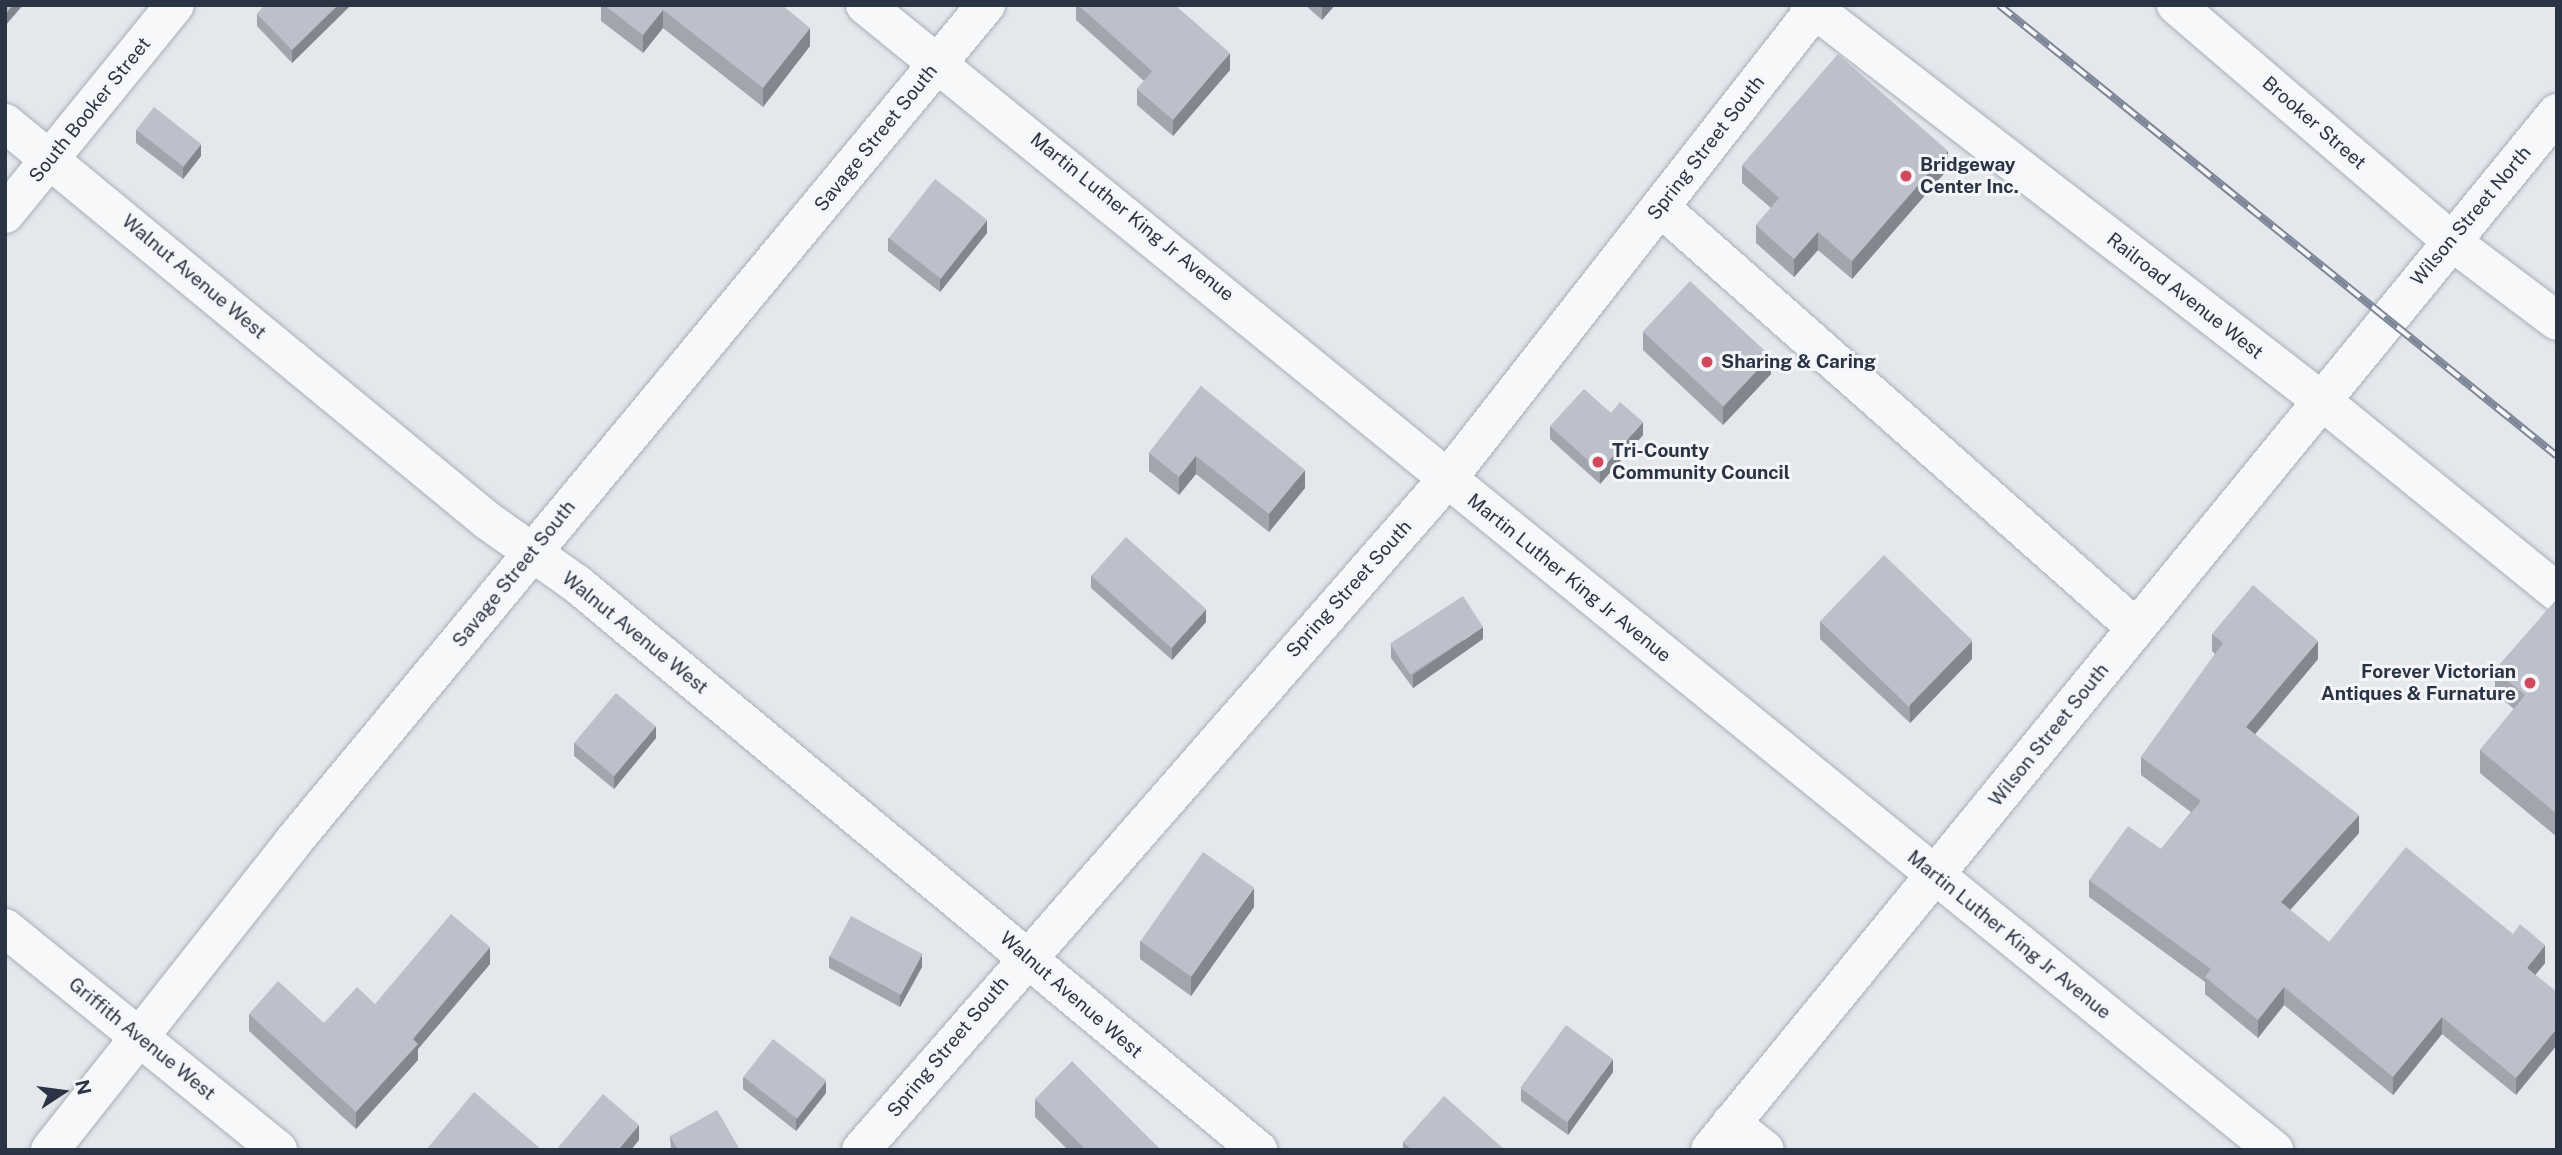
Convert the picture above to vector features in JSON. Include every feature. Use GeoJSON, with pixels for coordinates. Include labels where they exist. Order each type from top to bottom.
{"type":"FeatureCollection","features":[{"type":"Feature","properties":{"kind":"street","name":"South Booker Street"},"geometry":{"type":"LineString","coordinates":[[5,215],[175,5]]}},
{"type":"Feature","properties":{"kind":"street","name":"Martin Luther King Jr Avenue"},"geometry":{"type":"LineString","coordinates":[[865,5],[2274,1150]]}},
{"type":"Feature","properties":{"kind":"street","name":"Savage Street South"},"geometry":{"type":"LineString","coordinates":[[50,1150],[532,552],[985,5]]}},
{"type":"Feature","properties":{"kind":"street","name":"Brooker Street"},"geometry":{"type":"LineString","coordinates":[[2176,5],[2451,241],[2557,321]]}},
{"type":"Feature","properties":{"kind":"street","name":"Spring Street South"},"geometry":{"type":"LineString","coordinates":[[861,1150],[1024,957],[1448,478],[1812,7]]}},
{"type":"Feature","properties":{"kind":"street","name":"Railroad Avenue West"},"geometry":{"type":"LineString","coordinates":[[1812,7],[2322,401],[2557,592]]}},
{"type":"Feature","properties":{"kind":"street","name":"Wilson Street North"},"geometry":{"type":"LineString","coordinates":[[2385,318],[2557,113]]}},
{"type":"Feature","properties":{"kind":"street","name":"Walnut Avenue West"},"geometry":{"type":"LineString","coordinates":[[5,123],[532,552],[1258,1150]]}},
{"type":"Feature","properties":{"kind":"street"},"geometry":{"type":"LineString","coordinates":[[1660,207],[2136,628]]}},
{"type":"Feature","properties":{"kind":"street","name":"Wilson Street South"},"geometry":{"type":"LineString","coordinates":[[1721,1136],[1937,876],[2322,401],[2385,318]]}},
{"type":"Feature","properties":{"kind":"street","name":"Griffith Avenue West"},"geometry":{"type":"LineString","coordinates":[[5,928],[278,1150]]}},
{"type":"Feature","properties":{"kind":"street"},"geometry":{"type":"LineString","coordinates":[[1721,1136],[1765,1150]]}},
{"type":"Feature","properties":{"kind":"building"},"geometry":{"type":"Polygon","coordinates":[[[5,5],[13,5],[5,14],[5,5]]]}},
{"type":"Feature","properties":{"kind":"building"},"geometry":{"type":"Polygon","coordinates":[[[265,5],[338,5],[292,50],[257,14],[265,5]]]}},
{"type":"Feature","properties":{"kind":"building"},"geometry":{"type":"Polygon","coordinates":[[[604,5],[782,5],[810,28],[763,88],[663,10],[643,35],[604,5]]]}},
{"type":"Feature","properties":{"kind":"building"},"geometry":{"type":"Polygon","coordinates":[[[1078,5],[1175,5],[1230,53],[1173,120],[1137,89],[1152,71],[1078,5]]]}},
{"type":"Feature","properties":{"kind":"building","name":"Bridgeway Center Inc."},"geometry":{"type":"Polygon","coordinates":[[[1838,54],[1948,151],[1852,261],[1818,232],[1794,259],[1756,225],[1779,198],[1742,165],[1838,54]]]}},
{"type":"Feature","properties":{"kind":"building"},"geometry":{"type":"Polygon","coordinates":[[[154,107],[201,144],[183,167],[136,130],[154,107]]]}},
{"type":"Feature","properties":{"kind":"building"},"geometry":{"type":"Polygon","coordinates":[[[935,179],[987,220],[941,279],[889,238],[935,179]]]}},
{"type":"Feature","properties":{"kind":"building","name":"Sharing & Caring"},"geometry":{"type":"Polygon","coordinates":[[[1690,281],[1770,356],[1723,406],[1643,331],[1690,281]]]}},
{"type":"Feature","properties":{"kind":"building"},"geometry":{"type":"Polygon","coordinates":[[[1201,386],[1305,470],[1269,514],[1196,456],[1179,477],[1149,453],[1201,386]]]}},
{"type":"Feature","properties":{"kind":"building","name":"Tri-County Community Council"},"geometry":{"type":"Polygon","coordinates":[[[1584,389],[1611,413],[1620,402],[1643,422],[1600,471],[1550,426],[1584,389]]]}},
{"type":"Feature","properties":{"kind":"building"},"geometry":{"type":"Polygon","coordinates":[[[1126,537],[1206,609],[1171,648],[1091,576],[1126,537]]]}},
{"type":"Feature","properties":{"kind":"building"},"geometry":{"type":"Polygon","coordinates":[[[1884,555],[1972,640],[1909,707],[1820,621],[1884,555]]]}},
{"type":"Feature","properties":{"kind":"building"},"geometry":{"type":"Polygon","coordinates":[[[2253,585],[2318,641],[2246,727],[2359,815],[2281,902],[2329,942],[2406,847],[2513,934],[2520,924],[2545,945],[2527,968],[2557,992],[2557,1028],[2516,1078],[2442,1017],[2393,1077],[2284,987],[2258,1020],[2205,977],[2211,969],[2089,880],[2128,826],[2161,849],[2201,801],[2141,757],[2223,643],[2212,634],[2253,585]]]}},
{"type":"Feature","properties":{"kind":"building"},"geometry":{"type":"Polygon","coordinates":[[[1463,596],[1483,627],[1410,674],[1390,643],[1463,596]]]}},
{"type":"Feature","properties":{"kind":"building","name":"Forever Victorian Antiques & Furnature"},"geometry":{"type":"Polygon","coordinates":[[[2557,599],[2557,814],[2480,750],[2525,695],[2495,670],[2557,599]]]}},
{"type":"Feature","properties":{"kind":"building"},"geometry":{"type":"Polygon","coordinates":[[[616,693],[656,726],[614,776],[574,743],[616,693]]]}},
{"type":"Feature","properties":{"kind":"building"},"geometry":{"type":"Polygon","coordinates":[[[1203,852],[1254,888],[1191,977],[1140,941],[1203,852]]]}},
{"type":"Feature","properties":{"kind":"building"},"geometry":{"type":"Polygon","coordinates":[[[451,914],[490,947],[413,1039],[418,1044],[356,1112],[249,1014],[278,981],[324,1023],[357,987],[375,1004],[451,914]]]}},
{"type":"Feature","properties":{"kind":"building"},"geometry":{"type":"Polygon","coordinates":[[[851,916],[923,954],[901,995],[829,957],[851,916]]]}},
{"type":"Feature","properties":{"kind":"building"},"geometry":{"type":"Polygon","coordinates":[[[1566,1025],[1613,1059],[1567,1122],[1520,1088],[1566,1025]]]}},
{"type":"Feature","properties":{"kind":"building"},"geometry":{"type":"Polygon","coordinates":[[[773,1039],[827,1081],[797,1119],[743,1077],[773,1039]]]}},
{"type":"Feature","properties":{"kind":"building"},"geometry":{"type":"Polygon","coordinates":[[[1072,1061],[1159,1148],[1157,1150],[1086,1150],[1035,1099],[1072,1061]]]}},
{"type":"Feature","properties":{"kind":"building"},"geometry":{"type":"Polygon","coordinates":[[[474,1092],[542,1150],[426,1150],[474,1092]]]}},
{"type":"Feature","properties":{"kind":"building"},"geometry":{"type":"Polygon","coordinates":[[[603,1094],[639,1125],[618,1150],[556,1150],[603,1094]]]}},
{"type":"Feature","properties":{"kind":"building"},"geometry":{"type":"Polygon","coordinates":[[[1444,1096],[1505,1150],[1412,1150],[1403,1142],[1444,1096]]]}},
{"type":"Feature","properties":{"kind":"building"},"geometry":{"type":"Polygon","coordinates":[[[717,1110],[740,1150],[678,1150],[670,1136],[717,1110]]]}},
{"type":"Feature","properties":{"kind":"railway"},"geometry":{"type":"LineString","coordinates":[[1999,5],[2557,456]]}},
{"type":"Feature","properties":{"kind":"place","name":"Bridgeway Center Inc."},"geometry":{"type":"Point","coordinates":[1906,176]}},
{"type":"Feature","properties":{"kind":"place","name":"Sharing & Caring"},"geometry":{"type":"Point","coordinates":[1707,362]}},
{"type":"Feature","properties":{"kind":"place","name":"Tri-County Community Council"},"geometry":{"type":"Point","coordinates":[1598,462]}},
{"type":"Feature","properties":{"kind":"place","name":"Forever Victorian Antiques & Furnature"},"geometry":{"type":"Point","coordinates":[2530,683]}}]}
